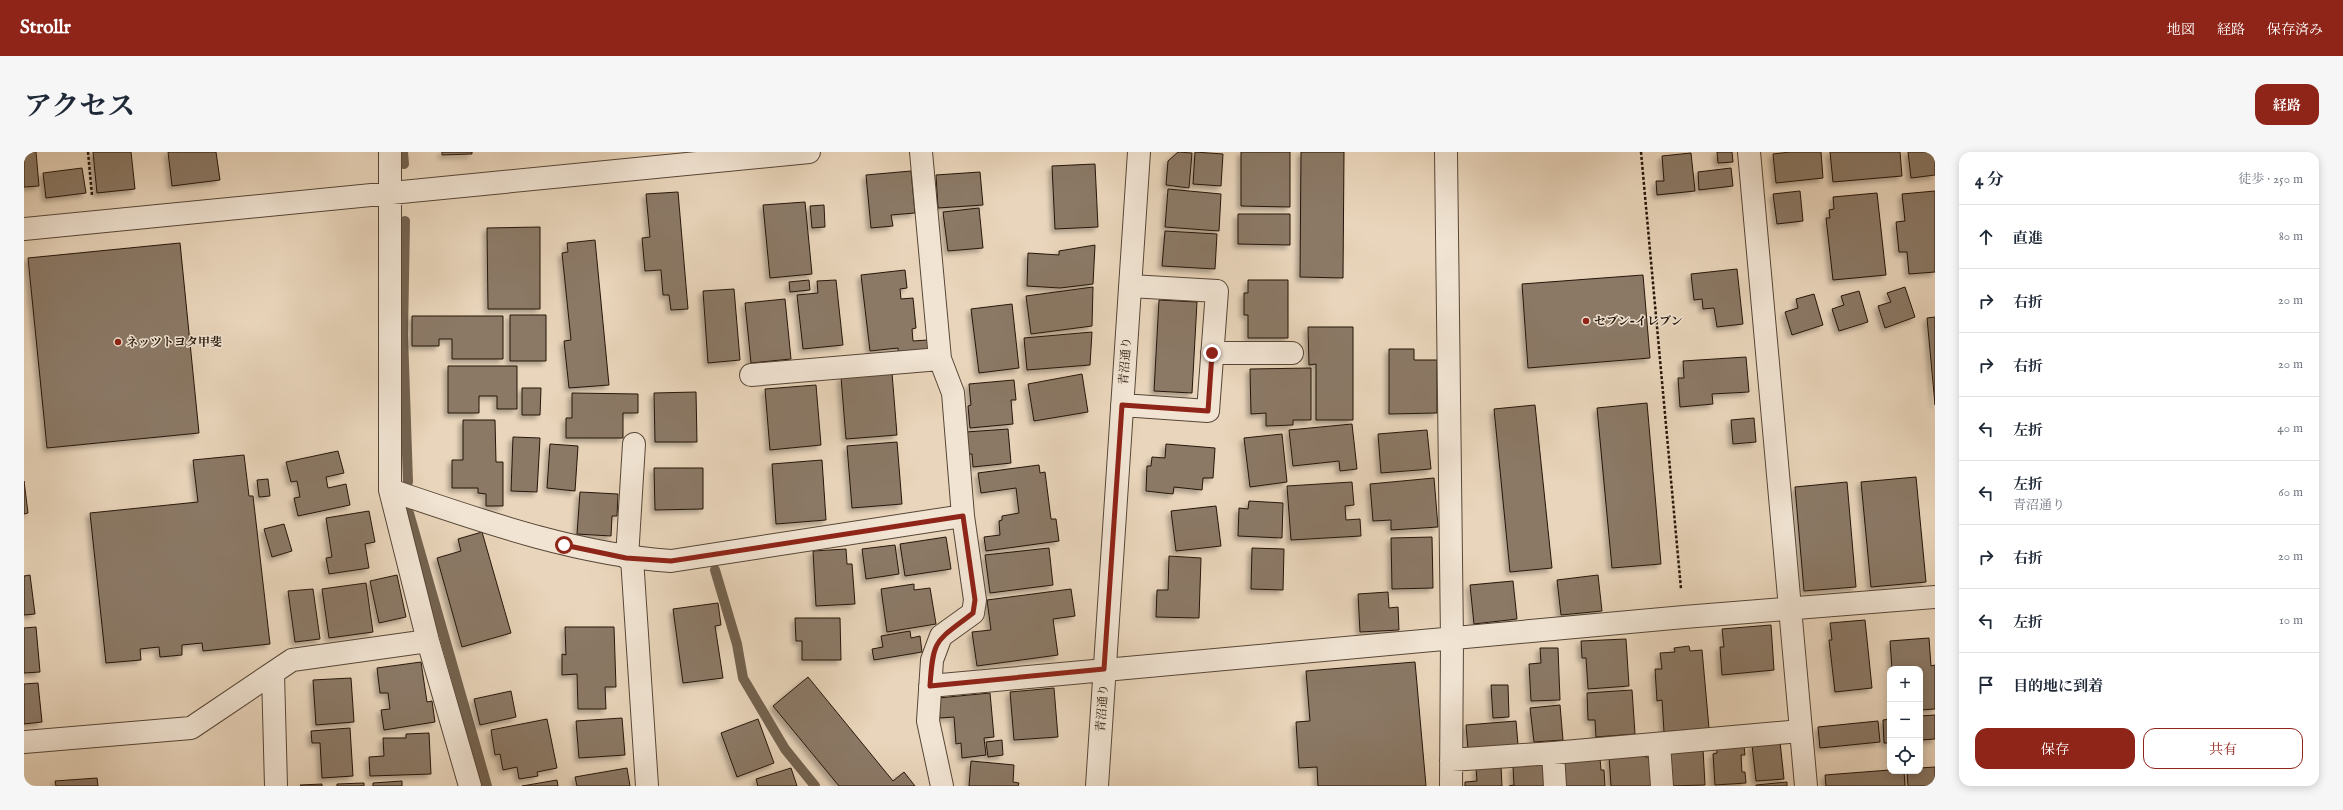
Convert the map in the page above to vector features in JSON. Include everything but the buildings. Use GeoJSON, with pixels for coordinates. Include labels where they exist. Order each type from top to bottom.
{"type":"FeatureCollection","features":[{"type":"Feature","properties":{"kind":"street"},"geometry":{"type":"LineString","coordinates":[[390,152],[390,490],[428,641],[470,786]]}},
{"type":"Feature","properties":{"kind":"street"},"geometry":{"type":"LineString","coordinates":[[24,229],[391,194],[734,156],[809,152]]}},
{"type":"Feature","properties":{"kind":"street"},"geometry":{"type":"LineString","coordinates":[[921,152],[940,359],[952,393],[963,516],[975,600],[973,613],[941,636],[932,660],[928,721],[942,786]]}},
{"type":"Feature","properties":{"kind":"street","name":"青沼通り"},"geometry":{"type":"LineString","coordinates":[[1097,786],[1139,152]]}},
{"type":"Feature","properties":{"kind":"street"},"geometry":{"type":"LineString","coordinates":[[1446,152],[1452,640],[1451,786]]}},
{"type":"Feature","properties":{"kind":"street"},"geometry":{"type":"LineString","coordinates":[[1749,152],[1806,786]]}},
{"type":"Feature","properties":{"kind":"street"},"geometry":{"type":"LineString","coordinates":[[1122,405],[1208,411],[1217,291],[1130,286]]}},
{"type":"Feature","properties":{"kind":"street"},"geometry":{"type":"LineString","coordinates":[[1212,353],[1292,353]]}},
{"type":"Feature","properties":{"kind":"street"},"geometry":{"type":"LineString","coordinates":[[751,376],[940,359]]}},
{"type":"Feature","properties":{"kind":"street"},"geometry":{"type":"LineString","coordinates":[[634,444],[629,558],[647,786]]}},
{"type":"Feature","properties":{"kind":"street"},"geometry":{"type":"LineString","coordinates":[[390,490],[564,545],[629,558],[671,561],[963,516]]}},
{"type":"Feature","properties":{"kind":"street"},"geometry":{"type":"LineString","coordinates":[[930,686],[1104,669],[1452,640],[1684,617],[1791,610],[1935,597]]}},
{"type":"Feature","properties":{"kind":"street"},"geometry":{"type":"LineString","coordinates":[[24,742],[191,728],[274,674],[292,660],[428,641]]}},
{"type":"Feature","properties":{"kind":"street"},"geometry":{"type":"LineString","coordinates":[[274,674],[276,786]]}},
{"type":"Feature","properties":{"kind":"street"},"geometry":{"type":"LineString","coordinates":[[1451,760],[1553,753],[1801,731]]}},
{"type":"Feature","properties":{"kind":"street"},"geometry":{"type":"LineString","coordinates":[[1659,744],[1662,786]]}},
{"type":"Feature","properties":{"kind":"street"},"geometry":{"type":"LineString","coordinates":[[1553,753],[1555,786]]}},
{"type":"Feature","properties":{"kind":"path"},"geometry":{"type":"LineString","coordinates":[[88,152],[95,222]]}},
{"type":"Feature","properties":{"kind":"path"},"geometry":{"type":"LineString","coordinates":[[1641,152],[1684,617]]}},
{"type":"Feature","properties":{"kind":"waterway"},"geometry":{"type":"LineString","coordinates":[[403,152],[404,164]]}},
{"type":"Feature","properties":{"kind":"waterway"},"geometry":{"type":"LineString","coordinates":[[405,221],[403,335],[408,482]]}},
{"type":"Feature","properties":{"kind":"waterway"},"geometry":{"type":"LineString","coordinates":[[409,513],[487,786]]}},
{"type":"Feature","properties":{"kind":"waterway"},"geometry":{"type":"LineString","coordinates":[[715,570],[737,644],[743,678],[785,749],[815,786]]}},
{"type":"Feature","properties":{"kind":"place","name":"セブン-イレブン"},"geometry":{"type":"Point","coordinates":[1586,321]}},
{"type":"Feature","properties":{"kind":"place","name":"ネッツトヨタ甲斐"},"geometry":{"type":"Point","coordinates":[118,342]}},
{"type":"Feature","properties":{"kind":"route"},"geometry":{"type":"LineString","coordinates":[[564,545],[626,558],[671,561],[963,516],[975,600],[973,613],[941,636],[935,648],[932,660],[930,686],[1104,669],[1122,405],[1208,411],[1212,353]]}}]}
